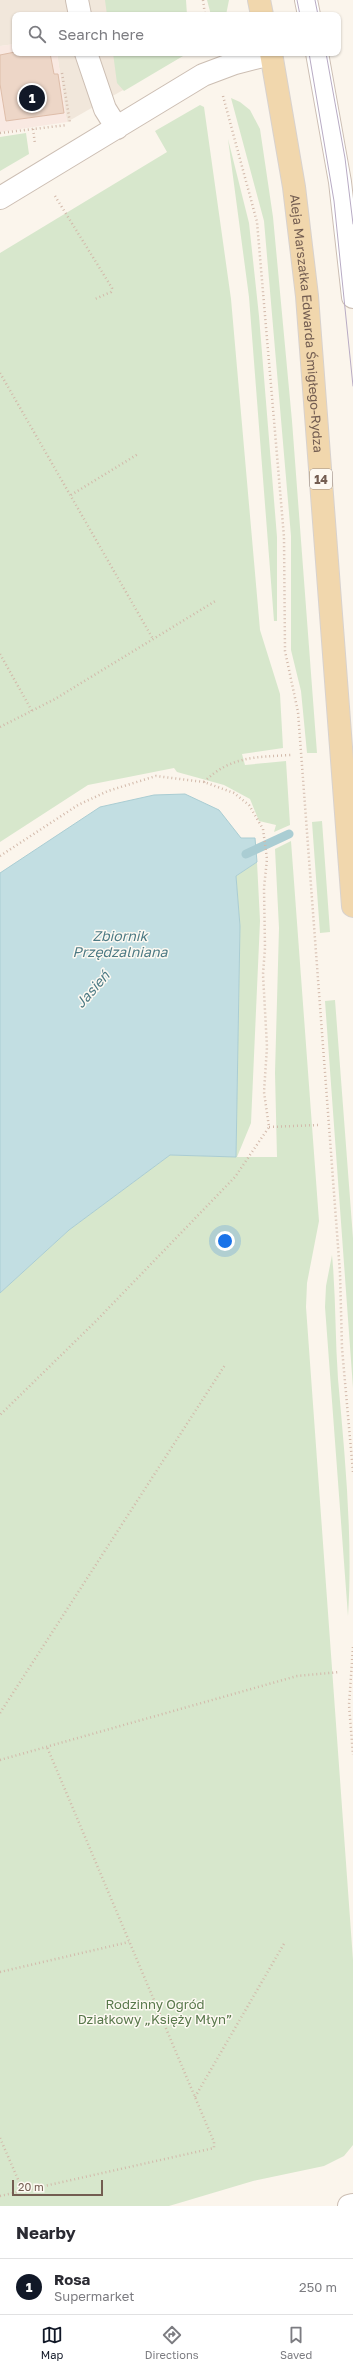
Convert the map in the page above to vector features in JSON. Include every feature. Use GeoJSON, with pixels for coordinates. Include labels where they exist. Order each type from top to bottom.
{"type":"FeatureCollection","features":[{"type":"Feature","properties":{"kind":"main road"},"geometry":{"type":"LineString","coordinates":[[259,0],[261,12]]}},
{"type":"Feature","properties":{"kind":"main road","name":"Aleja Marszałka Edwarda Śmigłego-Rydza"},"geometry":{"type":"LineString","coordinates":[[272,56],[294,187],[311,340],[353,906]]}},
{"type":"Feature","properties":{"kind":"street"},"geometry":{"type":"LineString","coordinates":[[77,0],[79,12]]}},
{"type":"Feature","properties":{"kind":"street"},"geometry":{"type":"LineString","coordinates":[[306,0],[308,12]]}},
{"type":"Feature","properties":{"kind":"street"},"geometry":{"type":"LineString","coordinates":[[87,56],[104,109],[117,128]]}},
{"type":"Feature","properties":{"kind":"street"},"geometry":{"type":"LineString","coordinates":[[0,198],[217,69],[261,56]]}},
{"type":"Feature","properties":{"kind":"street"},"geometry":{"type":"LineString","coordinates":[[318,56],[340,182],[353,297]]}},
{"type":"Feature","properties":{"kind":"street"},"geometry":{"type":"LineString","coordinates":[[349,2206],[353,2205]]}},
{"type":"Feature","properties":{"kind":"path"},"geometry":{"type":"LineString","coordinates":[[202,0],[204,12]]}},
{"type":"Feature","properties":{"kind":"path"},"geometry":{"type":"LineString","coordinates":[[0,133],[71,124],[61,67]]}},
{"type":"Feature","properties":{"kind":"path"},"geometry":{"type":"LineString","coordinates":[[217,69],[257,222],[266,308],[284,537],[285,651],[298,712],[340,1272],[342,1348],[353,1472]]}},
{"type":"Feature","properties":{"kind":"path"},"geometry":{"type":"LineString","coordinates":[[33,129],[35,145]]}},
{"type":"Feature","properties":{"kind":"path"},"geometry":{"type":"LineString","coordinates":[[54,194],[112,288],[111,292],[95,299]]}},
{"type":"Feature","properties":{"kind":"path"},"geometry":{"type":"LineString","coordinates":[[0,373],[152,639]]}},
{"type":"Feature","properties":{"kind":"path"},"geometry":{"type":"LineString","coordinates":[[70,495],[138,454]]}},
{"type":"Feature","properties":{"kind":"path"},"geometry":{"type":"LineString","coordinates":[[0,728],[32,711],[217,600]]}},
{"type":"Feature","properties":{"kind":"path"},"geometry":{"type":"LineString","coordinates":[[0,654],[32,711]]}},
{"type":"Feature","properties":{"kind":"path"},"geometry":{"type":"LineString","coordinates":[[204,782],[220,769],[244,758],[291,755]]}},
{"type":"Feature","properties":{"kind":"path"},"geometry":{"type":"LineString","coordinates":[[0,856],[78,805],[108,791],[156,776],[204,782],[234,794],[249,805],[263,828],[267,859],[264,888],[265,948],[263,974],[267,1047],[264,1092],[269,1127],[235,1177],[96,1321],[0,1415]]}},
{"type":"Feature","properties":{"kind":"path"},"geometry":{"type":"LineString","coordinates":[[269,1127],[318,1125]]}},
{"type":"Feature","properties":{"kind":"path"},"geometry":{"type":"LineString","coordinates":[[0,1713],[225,1365]]}},
{"type":"Feature","properties":{"kind":"path"},"geometry":{"type":"LineString","coordinates":[[353,1647],[349,1705],[353,1756]]}},
{"type":"Feature","properties":{"kind":"path"},"geometry":{"type":"LineString","coordinates":[[0,1760],[297,1676],[340,1672]]}},
{"type":"Feature","properties":{"kind":"path"},"geometry":{"type":"LineString","coordinates":[[0,2196],[214,2148],[214,2142],[47,1747]]}},
{"type":"Feature","properties":{"kind":"path"},"geometry":{"type":"LineString","coordinates":[[0,1972],[129,1942]]}},
{"type":"Feature","properties":{"kind":"path"},"geometry":{"type":"LineString","coordinates":[[195,2098],[285,1942]]}},
{"type":"Feature","properties":{"kind":"path"},"geometry":{"type":"LineString","coordinates":[[0,2138],[23,2191]]}},
{"type":"Feature","properties":{"kind":"shaded area"},"geometry":{"type":"Polygon","coordinates":[[[0,0],[174,0],[177,12],[12,12],[12,44],[0,46],[0,0]]]}},
{"type":"Feature","properties":{"kind":"shaded area"},"geometry":{"type":"Polygon","coordinates":[[[12,44],[12,56],[57,56],[67,122],[0,132],[0,46],[12,44]]]}},
{"type":"Feature","properties":{"kind":"shaded area"},"geometry":{"type":"Polygon","coordinates":[[[57,56],[183,56],[67,122],[57,56]]]}},
{"type":"Feature","properties":{"kind":"green space"},"geometry":{"type":"Polygon","coordinates":[[[105,0],[186,0],[187,12],[107,12],[105,0]]]}},
{"type":"Feature","properties":{"kind":"green space"},"geometry":{"type":"Polygon","coordinates":[[[207,0],[229,0],[227,12],[210,12],[207,0]]]}},
{"type":"Feature","properties":{"kind":"green space"},"geometry":{"type":"Polygon","coordinates":[[[113,56],[183,56],[124,91],[117,83],[113,56]]]}},
{"type":"Feature","properties":{"kind":"green space"},"geometry":{"type":"Polygon","coordinates":[[[231,98],[240,102],[250,110],[260,129],[273,217],[292,421],[317,753],[307,753],[301,691],[291,650],[291,536],[264,221],[231,98]]]}},
{"type":"Feature","properties":{"kind":"green space"},"geometry":{"type":"Polygon","coordinates":[[[200,105],[204,107],[231,299],[260,630],[280,694],[283,748],[242,754],[245,765],[286,761],[290,825],[274,832],[276,825],[259,821],[250,799],[224,785],[177,772],[174,768],[88,785],[0,842],[0,253],[167,152],[155,131],[200,105]]]}},
{"type":"Feature","properties":{"kind":"green space"},"geometry":{"type":"Polygon","coordinates":[[[26,133],[29,154],[0,171],[0,137],[26,133]]]}},
{"type":"Feature","properties":{"kind":"green space"},"geometry":{"type":"Polygon","coordinates":[[[228,139],[249,223],[259,316],[277,537],[277,621],[274,621],[249,297],[228,139]]]}},
{"type":"Feature","properties":{"kind":"green space"},"geometry":{"type":"Polygon","coordinates":[[[322,821],[330,932],[320,933],[312,822],[322,821]]]}},
{"type":"Feature","properties":{"kind":"green space","name":"Rodzinny Ogród Działkowy „Księży Młyn”"},"geometry":{"type":"Polygon","coordinates":[[[291,841],[319,1221],[307,1283],[306,1307],[353,1960],[353,2145],[344,2156],[324,2166],[253,2181],[169,2206],[0,2206],[0,1293],[69,1230],[170,1155],[236,1157],[240,926],[236,876],[257,862],[260,921],[251,1123],[237,1157],[277,1157],[275,1073],[279,928],[275,849],[291,841]]]}},
{"type":"Feature","properties":{"kind":"green space"},"geometry":{"type":"Polygon","coordinates":[[[335,1000],[353,1238],[353,1388],[325,1001],[335,1000]]]}},
{"type":"Feature","properties":{"kind":"green space"},"geometry":{"type":"Polygon","coordinates":[[[332,1255],[337,1364],[346,1468],[349,1528],[350,1557],[348,1616],[325,1307],[326,1286],[332,1255]]]}},
{"type":"Feature","properties":{"kind":"water","name":"Zbiornik Przędzalniana"},"geometry":{"type":"Polygon","coordinates":[[[185,794],[219,810],[241,838],[255,838],[257,862],[236,876],[240,926],[236,1157],[170,1155],[69,1230],[0,1293],[0,873],[100,807],[154,795],[185,794]]]}},
{"type":"Feature","properties":{"kind":"building"},"geometry":{"type":"Polygon","coordinates":[[[12,53],[12,56],[51,56],[54,74],[58,74],[64,113],[6,121],[0,84],[0,55],[12,53]]]}},
{"type":"Feature","properties":{"kind":"waterway","name":"Jasień"},"geometry":{"type":"LineString","coordinates":[[246,854],[289,834]]}},
{"type":"Feature","properties":{"kind":"tram line"},"geometry":{"type":"LineString","coordinates":[[297,0],[299,12]]}},
{"type":"Feature","properties":{"kind":"tram line"},"geometry":{"type":"LineString","coordinates":[[315,0],[317,12]]}},
{"type":"Feature","properties":{"kind":"tram line"},"geometry":{"type":"LineString","coordinates":[[310,56],[334,201],[353,386]]}},
{"type":"Feature","properties":{"kind":"tram line"},"geometry":{"type":"LineString","coordinates":[[327,56],[345,158],[353,224]]}},
{"type":"Feature","properties":{"kind":"place","name":"Rosa"},"geometry":{"type":"Point","coordinates":[32,98]}}]}
